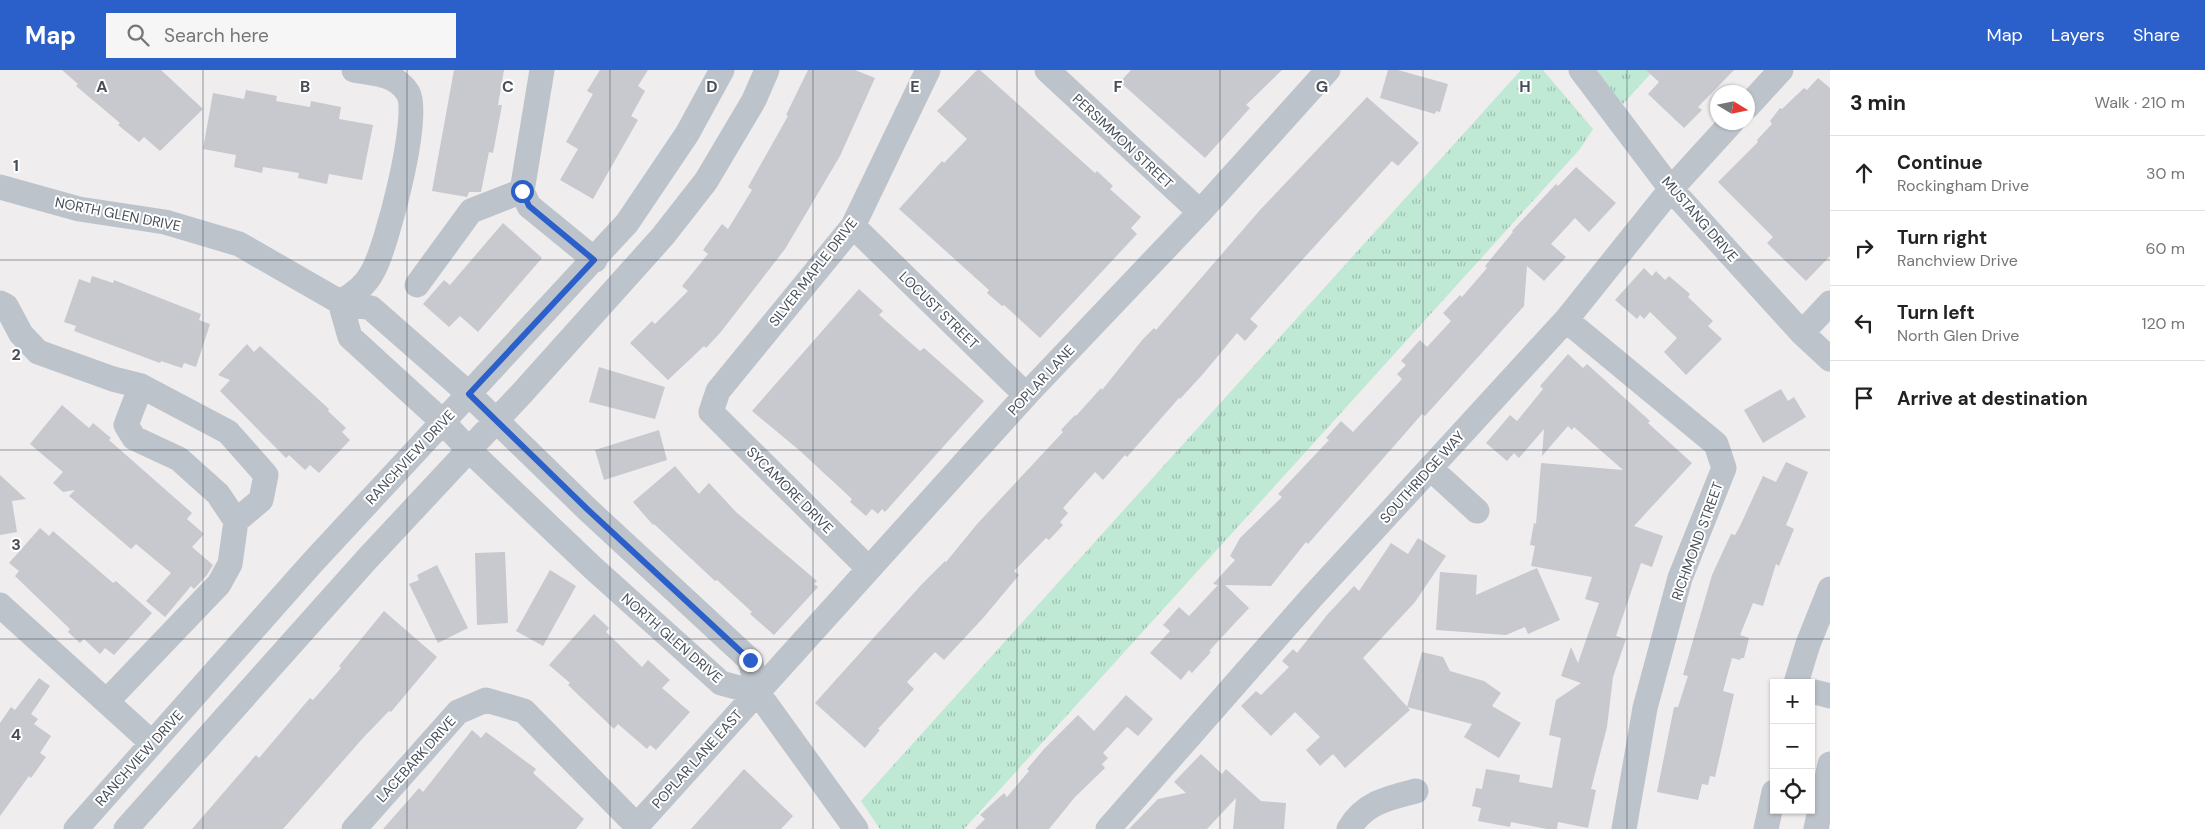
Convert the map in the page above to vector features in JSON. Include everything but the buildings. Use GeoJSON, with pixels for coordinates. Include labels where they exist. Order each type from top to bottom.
{"type":"FeatureCollection","features":[{"type":"Feature","properties":{"kind":"street"},"geometry":{"type":"LineString","coordinates":[[340,302],[354,294],[373,271],[400,187],[413,109],[408,93],[396,78],[354,70]]}},
{"type":"Feature","properties":{"kind":"street"},"geometry":{"type":"LineString","coordinates":[[542,70],[522,191],[529,206],[594,260]]}},
{"type":"Feature","properties":{"kind":"street","name":"RANCHVIEW DRIVE"},"geometry":{"type":"LineString","coordinates":[[76,829],[312,563],[627,223],[688,134],[722,70]]}},
{"type":"Feature","properties":{"kind":"street"},"geometry":{"type":"LineString","coordinates":[[126,829],[367,559],[469,450],[663,236],[706,181],[754,100],[766,70]]}},
{"type":"Feature","properties":{"kind":"street","name":"SILVER MAPLE DRIVE"},"geometry":{"type":"LineString","coordinates":[[712,412],[718,391],[853,226],[928,70]]}},
{"type":"Feature","properties":{"kind":"street","name":"PERSIMMON STREET"},"geometry":{"type":"LineString","coordinates":[[1047,70],[1200,212]]}},
{"type":"Feature","properties":{"kind":"street","name":"POPLAR LANE"},"geometry":{"type":"LineString","coordinates":[[758,693],[868,568],[1026,395],[1200,212],[1328,70]]}},
{"type":"Feature","properties":{"kind":"street","name":"MUSTANG DRIVE"},"geometry":{"type":"LineString","coordinates":[[1581,70],[1671,189],[1802,334],[1830,359]]}},
{"type":"Feature","properties":{"kind":"street"},"geometry":{"type":"LineString","coordinates":[[1755,98],[1781,70]]}},
{"type":"Feature","properties":{"kind":"street","name":"SOUTHRIDGE WAY"},"geometry":{"type":"LineString","coordinates":[[1108,829],[1312,598],[1566,320],[1671,189],[1725,130]]}},
{"type":"Feature","properties":{"kind":"street","name":"NORTH GLEN DRIVE"},"geometry":{"type":"LineString","coordinates":[[0,187],[80,209],[165,222],[239,244],[340,302],[371,308],[469,394],[586,508],[750,660],[758,693],[721,683],[593,568],[469,450],[443,422],[350,337],[340,302]]}},
{"type":"Feature","properties":{"kind":"street"},"geometry":{"type":"LineString","coordinates":[[417,284],[471,211],[522,191]]}},
{"type":"Feature","properties":{"kind":"street","name":"LOCUST STREET"},"geometry":{"type":"LineString","coordinates":[[853,226],[1026,395]]}},
{"type":"Feature","properties":{"kind":"street"},"geometry":{"type":"LineString","coordinates":[[0,303],[6,306],[21,334],[38,352],[141,386],[228,432],[266,474],[261,500],[236,521]]}},
{"type":"Feature","properties":{"kind":"street"},"geometry":{"type":"LineString","coordinates":[[1802,334],[1830,303]]}},
{"type":"Feature","properties":{"kind":"street","name":"RICHMOND STREET"},"geometry":{"type":"LineString","coordinates":[[1566,320],[1716,444],[1724,468],[1680,578],[1645,708],[1624,829]]}},
{"type":"Feature","properties":{"kind":"street"},"geometry":{"type":"LineString","coordinates":[[107,701],[219,584],[230,564],[236,521],[218,494],[179,459],[134,438],[126,425],[141,386]]}},
{"type":"Feature","properties":{"kind":"street","name":"SYCAMORE DRIVE"},"geometry":{"type":"LineString","coordinates":[[712,412],[868,568]]}},
{"type":"Feature","properties":{"kind":"street"},"geometry":{"type":"LineString","coordinates":[[1430,468],[1477,511]]}},
{"type":"Feature","properties":{"kind":"street"},"geometry":{"type":"LineString","coordinates":[[1797,679],[1808,644],[1830,589]]}},
{"type":"Feature","properties":{"kind":"street"},"geometry":{"type":"LineString","coordinates":[[0,605],[152,743]]}},
{"type":"Feature","properties":{"kind":"street"},"geometry":{"type":"LineString","coordinates":[[1815,692],[1830,696]]}},
{"type":"Feature","properties":{"kind":"street"},"geometry":{"type":"LineString","coordinates":[[758,693],[856,829]]}},
{"type":"Feature","properties":{"kind":"street","name":"POPLAR LANE EAST"},"geometry":{"type":"LineString","coordinates":[[635,827],[758,693]]}},
{"type":"Feature","properties":{"kind":"street","name":"LACEBARK DRIVE"},"geometry":{"type":"LineString","coordinates":[[354,829],[458,712],[486,700],[524,711],[635,827]]}},
{"type":"Feature","properties":{"kind":"street"},"geometry":{"type":"LineString","coordinates":[[1816,829],[1830,764]]}},
{"type":"Feature","properties":{"kind":"street"},"geometry":{"type":"LineString","coordinates":[[1349,829],[1356,817],[1380,800],[1416,791]]}},
{"type":"Feature","properties":{"kind":"street"},"geometry":{"type":"LineString","coordinates":[[1766,829],[1770,810]]}},
{"type":"Feature","properties":{"kind":"green space"},"geometry":{"type":"Polygon","coordinates":[[[1521,70],[1543,70],[1593,129],[1580,149],[964,829],[880,829],[861,801],[1521,70]]]}},
{"type":"Feature","properties":{"kind":"green space"},"geometry":{"type":"Polygon","coordinates":[[[1595,70],[1654,70],[1622,105],[1595,70]]]}},
{"type":"Feature","properties":{"kind":"route"},"geometry":{"type":"LineString","coordinates":[[522,191],[529,206],[594,260],[469,394],[586,508],[750,660]]}}]}
